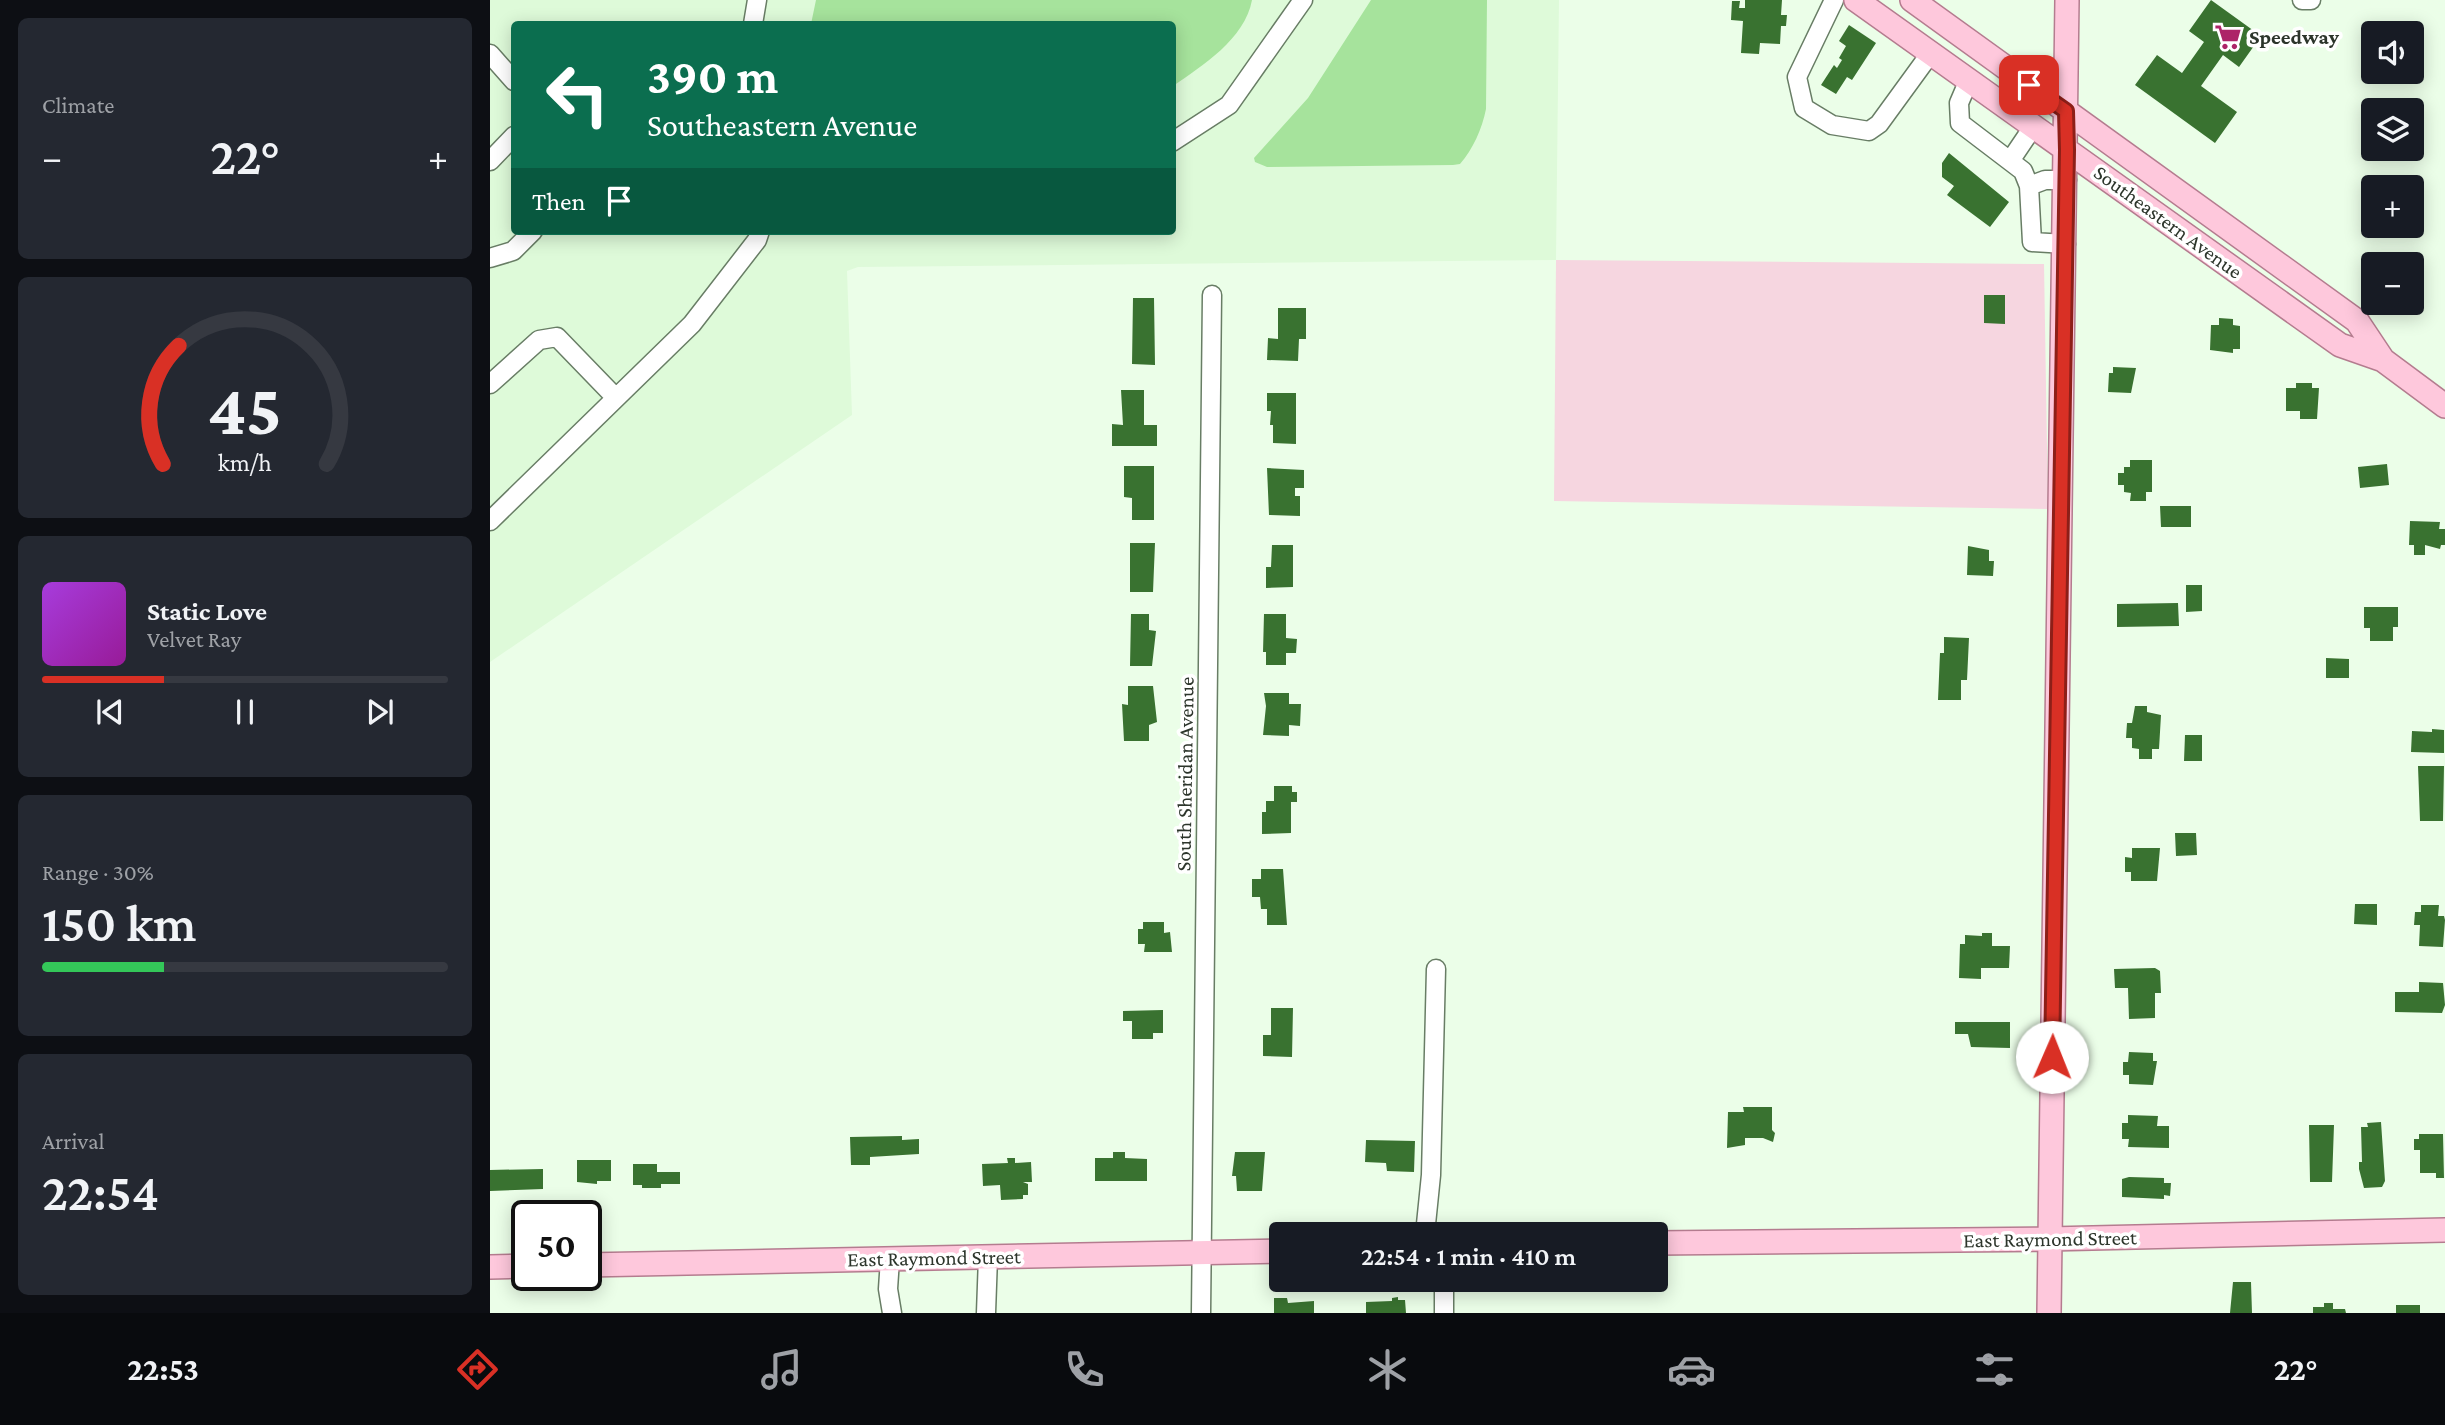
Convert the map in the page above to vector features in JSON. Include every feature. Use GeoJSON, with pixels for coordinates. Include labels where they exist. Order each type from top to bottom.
{"type":"FeatureCollection","features":[{"type":"Feature","properties":{"kind":"main road","name":"Southeastern Avenue"},"geometry":{"type":"LineString","coordinates":[[1856,0],[2340,345],[2383,360],[2445,406]]}},
{"type":"Feature","properties":{"kind":"main road","name":"Southeastern Avenue"},"geometry":{"type":"LineString","coordinates":[[1912,0],[2357,321],[2383,360]]}},
{"type":"Feature","properties":{"kind":"main road"},"geometry":{"type":"LineString","coordinates":[[2049,1313],[2067,180],[2067,0]]}},
{"type":"Feature","properties":{"kind":"main road","name":"East Raymond Street"},"geometry":{"type":"LineString","coordinates":[[1668,1243],[2049,1239],[2445,1230]]}},
{"type":"Feature","properties":{"kind":"main road","name":"East Raymond Street"},"geometry":{"type":"LineString","coordinates":[[602,1265],[1269,1251]]}},
{"type":"Feature","properties":{"kind":"main road"},"geometry":{"type":"LineString","coordinates":[[490,1267],[511,1266]]}},
{"type":"Feature","properties":{"kind":"street"},"geometry":{"type":"LineString","coordinates":[[754,21],[757,0]]}},
{"type":"Feature","properties":{"kind":"street"},"geometry":{"type":"LineString","coordinates":[[1176,139],[1229,105],[1303,0]]}},
{"type":"Feature","properties":{"kind":"street"},"geometry":{"type":"LineString","coordinates":[[1833,0],[1797,77],[1804,108],[1808,112],[1832,125],[1869,131],[1879,124],[1930,54]]}},
{"type":"Feature","properties":{"kind":"street"},"geometry":{"type":"LineString","coordinates":[[2302,0],[2311,0]]}},
{"type":"Feature","properties":{"kind":"street"},"geometry":{"type":"LineString","coordinates":[[490,54],[511,78]]}},
{"type":"Feature","properties":{"kind":"street"},"geometry":{"type":"LineString","coordinates":[[1968,82],[1959,103],[1960,123],[2023,171],[2029,186],[2032,242],[2066,244]]}},
{"type":"Feature","properties":{"kind":"street"},"geometry":{"type":"LineString","coordinates":[[2011,161],[2033,127]]}},
{"type":"Feature","properties":{"kind":"street"},"geometry":{"type":"LineString","coordinates":[[490,161],[511,139]]}},
{"type":"Feature","properties":{"kind":"street"},"geometry":{"type":"LineString","coordinates":[[2029,186],[2045,180],[2067,180]]}},
{"type":"Feature","properties":{"kind":"street"},"geometry":{"type":"LineString","coordinates":[[490,258],[513,251],[529,235]]}},
{"type":"Feature","properties":{"kind":"street"},"geometry":{"type":"LineString","coordinates":[[490,521],[692,324],[759,235]]}},
{"type":"Feature","properties":{"kind":"street","name":"South Sheridan Avenue"},"geometry":{"type":"LineString","coordinates":[[1200,1313],[1212,295]]}},
{"type":"Feature","properties":{"kind":"street"},"geometry":{"type":"LineString","coordinates":[[490,384],[540,340],[557,337],[616,398]]}},
{"type":"Feature","properties":{"kind":"street"},"geometry":{"type":"LineString","coordinates":[[1426,1222],[1431,1175],[1436,969]]}},
{"type":"Feature","properties":{"kind":"street"},"geometry":{"type":"LineString","coordinates":[[986,1313],[988,1257]]}},
{"type":"Feature","properties":{"kind":"street"},"geometry":{"type":"LineString","coordinates":[[890,1259],[888,1289],[892,1313]]}},
{"type":"Feature","properties":{"kind":"street"},"geometry":{"type":"LineString","coordinates":[[1444,1292],[1444,1313]]}},
{"type":"Feature","properties":{"kind":"shaded area"},"geometry":{"type":"Polygon","coordinates":[[[490,0],[1559,0],[1556,260],[858,267],[847,271],[852,415],[490,662],[490,0]]]}},
{"type":"Feature","properties":{"kind":"shaded area"},"geometry":{"type":"Polygon","coordinates":[[[816,0],[1252,0],[1248,14],[1232,39],[1176,84],[1176,21],[812,21],[816,0]]]}},
{"type":"Feature","properties":{"kind":"shaded area"},"geometry":{"type":"Polygon","coordinates":[[[1371,0],[1487,0],[1486,109],[1476,138],[1465,158],[1460,164],[1453,165],[1267,167],[1255,162],[1254,158],[1308,98],[1371,0]]]}},
{"type":"Feature","properties":{"kind":"shaded area"},"geometry":{"type":"Polygon","coordinates":[[[1556,260],[2044,264],[2048,509],[1554,501],[1556,260]]]}},
{"type":"Feature","properties":{"kind":"building"},"geometry":{"type":"Polygon","coordinates":[[[1745,0],[1782,0],[1781,15],[1787,15],[1786,26],[1781,26],[1780,44],[1760,43],[1759,54],[1741,53],[1743,21],[1731,20],[1732,1],[1740,1],[1739,8],[1745,8],[1745,0]]]}},
{"type":"Feature","properties":{"kind":"building"},"geometry":{"type":"Polygon","coordinates":[[[2211,0],[2261,36],[2239,67],[2223,55],[2201,86],[2237,112],[2215,143],[2135,85],[2157,55],[2182,73],[2204,42],[2189,31],[2211,0]]]}},
{"type":"Feature","properties":{"kind":"building"},"geometry":{"type":"Polygon","coordinates":[[[1849,25],[1876,43],[1852,80],[1847,77],[1836,94],[1821,85],[1834,65],[1837,68],[1842,60],[1839,58],[1846,46],[1839,41],[1849,25]]]}},
{"type":"Feature","properties":{"kind":"building"},"geometry":{"type":"Polygon","coordinates":[[[1949,153],[2009,202],[1990,227],[1947,195],[1954,186],[1942,177],[1942,163],[1949,153]]]}},
{"type":"Feature","properties":{"kind":"building"},"geometry":{"type":"Polygon","coordinates":[[[1984,295],[2005,295],[2005,324],[1984,323],[1984,295]]]}},
{"type":"Feature","properties":{"kind":"building"},"geometry":{"type":"Polygon","coordinates":[[[1133,298],[1154,298],[1155,365],[1132,364],[1133,298]]]}},
{"type":"Feature","properties":{"kind":"building"},"geometry":{"type":"Polygon","coordinates":[[[1278,308],[1306,308],[1306,339],[1299,339],[1298,361],[1267,360],[1268,338],[1278,339],[1278,308]]]}},
{"type":"Feature","properties":{"kind":"building"},"geometry":{"type":"Polygon","coordinates":[[[2219,318],[2233,319],[2233,325],[2240,326],[2240,349],[2233,349],[2233,353],[2210,350],[2211,325],[2219,325],[2219,318]]]}},
{"type":"Feature","properties":{"kind":"building"},"geometry":{"type":"Polygon","coordinates":[[[2113,367],[2136,368],[2131,393],[2108,392],[2109,373],[2113,373],[2113,367]]]}},
{"type":"Feature","properties":{"kind":"building"},"geometry":{"type":"Polygon","coordinates":[[[2296,383],[2312,383],[2312,388],[2319,388],[2317,419],[2300,419],[2300,411],[2286,411],[2286,388],[2296,388],[2296,383]]]}},
{"type":"Feature","properties":{"kind":"building"},"geometry":{"type":"Polygon","coordinates":[[[1121,390],[1144,390],[1144,425],[1157,425],[1157,446],[1112,446],[1112,424],[1123,425],[1121,390]]]}},
{"type":"Feature","properties":{"kind":"building"},"geometry":{"type":"Polygon","coordinates":[[[1267,393],[1296,393],[1296,444],[1273,443],[1271,411],[1267,411],[1267,393]]]}},
{"type":"Feature","properties":{"kind":"building"},"geometry":{"type":"Polygon","coordinates":[[[2130,460],[2152,460],[2152,492],[2146,492],[2146,501],[2130,501],[2131,493],[2124,492],[2124,485],[2118,485],[2118,473],[2124,473],[2124,467],[2130,467],[2130,460]]]}},
{"type":"Feature","properties":{"kind":"building"},"geometry":{"type":"Polygon","coordinates":[[[2387,464],[2389,485],[2360,488],[2358,467],[2387,464]]]}},
{"type":"Feature","properties":{"kind":"building"},"geometry":{"type":"Polygon","coordinates":[[[1124,466],[1154,466],[1154,520],[1132,520],[1132,498],[1124,497],[1124,466]]]}},
{"type":"Feature","properties":{"kind":"building"},"geometry":{"type":"Polygon","coordinates":[[[1267,468],[1304,470],[1304,488],[1295,488],[1295,496],[1300,496],[1300,516],[1269,515],[1267,468]]]}},
{"type":"Feature","properties":{"kind":"building"},"geometry":{"type":"Polygon","coordinates":[[[2160,506],[2191,506],[2191,527],[2161,527],[2160,506]]]}},
{"type":"Feature","properties":{"kind":"building"},"geometry":{"type":"Polygon","coordinates":[[[2410,521],[2440,522],[2439,529],[2445,529],[2445,545],[2441,545],[2440,549],[2425,545],[2425,555],[2414,555],[2414,545],[2409,545],[2410,521]]]}},
{"type":"Feature","properties":{"kind":"building"},"geometry":{"type":"Polygon","coordinates":[[[1130,543],[1155,543],[1153,592],[1130,592],[1130,543]]]}},
{"type":"Feature","properties":{"kind":"building"},"geometry":{"type":"Polygon","coordinates":[[[1272,545],[1293,545],[1293,587],[1266,588],[1266,567],[1271,567],[1272,545]]]}},
{"type":"Feature","properties":{"kind":"building"},"geometry":{"type":"Polygon","coordinates":[[[1968,546],[1989,550],[1989,561],[1994,561],[1993,576],[1967,575],[1968,546]]]}},
{"type":"Feature","properties":{"kind":"building"},"geometry":{"type":"Polygon","coordinates":[[[2186,585],[2202,585],[2202,611],[2186,612],[2186,585]]]}},
{"type":"Feature","properties":{"kind":"building"},"geometry":{"type":"Polygon","coordinates":[[[2178,603],[2179,626],[2117,627],[2117,604],[2178,603]]]}},
{"type":"Feature","properties":{"kind":"building"},"geometry":{"type":"Polygon","coordinates":[[[2364,607],[2398,607],[2398,627],[2393,627],[2393,641],[2370,641],[2370,628],[2364,628],[2364,607]]]}},
{"type":"Feature","properties":{"kind":"building"},"geometry":{"type":"Polygon","coordinates":[[[1131,614],[1149,614],[1149,630],[1156,631],[1152,666],[1130,666],[1131,614]]]}},
{"type":"Feature","properties":{"kind":"building"},"geometry":{"type":"Polygon","coordinates":[[[1264,614],[1286,614],[1286,638],[1297,639],[1296,653],[1286,653],[1286,665],[1266,665],[1266,652],[1263,652],[1264,614]]]}},
{"type":"Feature","properties":{"kind":"building"},"geometry":{"type":"Polygon","coordinates":[[[1944,637],[1969,638],[1967,680],[1961,680],[1961,700],[1938,700],[1940,653],[1944,653],[1944,637]]]}},
{"type":"Feature","properties":{"kind":"building"},"geometry":{"type":"Polygon","coordinates":[[[2326,658],[2349,659],[2349,678],[2326,678],[2326,658]]]}},
{"type":"Feature","properties":{"kind":"building"},"geometry":{"type":"Polygon","coordinates":[[[1128,686],[1153,686],[1157,722],[1149,725],[1149,741],[1124,741],[1122,704],[1128,705],[1128,686]]]}},
{"type":"Feature","properties":{"kind":"building"},"geometry":{"type":"Polygon","coordinates":[[[1264,693],[1289,693],[1289,704],[1301,704],[1300,726],[1289,725],[1289,736],[1263,735],[1266,706],[1264,693]]]}},
{"type":"Feature","properties":{"kind":"building"},"geometry":{"type":"Polygon","coordinates":[[[2135,706],[2147,706],[2147,712],[2161,715],[2159,749],[2152,749],[2152,759],[2139,759],[2139,749],[2132,748],[2132,738],[2126,738],[2127,723],[2132,723],[2135,706]]]}},
{"type":"Feature","properties":{"kind":"building"},"geometry":{"type":"Polygon","coordinates":[[[2432,729],[2444,730],[2444,753],[2411,752],[2412,731],[2432,732],[2432,729]]]}},
{"type":"Feature","properties":{"kind":"building"},"geometry":{"type":"Polygon","coordinates":[[[2185,735],[2202,735],[2202,761],[2184,761],[2185,735]]]}},
{"type":"Feature","properties":{"kind":"building"},"geometry":{"type":"Polygon","coordinates":[[[2418,766],[2444,766],[2443,821],[2420,821],[2418,766]]]}},
{"type":"Feature","properties":{"kind":"building"},"geometry":{"type":"Polygon","coordinates":[[[1274,786],[1292,786],[1292,792],[1297,792],[1297,802],[1291,802],[1291,833],[1262,834],[1262,812],[1266,812],[1266,801],[1274,801],[1274,786]]]}},
{"type":"Feature","properties":{"kind":"building"},"geometry":{"type":"Polygon","coordinates":[[[2175,833],[2196,833],[2197,855],[2176,856],[2175,833]]]}},
{"type":"Feature","properties":{"kind":"building"},"geometry":{"type":"Polygon","coordinates":[[[2132,848],[2160,848],[2157,881],[2131,881],[2131,872],[2125,872],[2125,857],[2132,858],[2132,848]]]}},
{"type":"Feature","properties":{"kind":"building"},"geometry":{"type":"Polygon","coordinates":[[[1261,869],[1283,869],[1287,925],[1267,925],[1267,909],[1261,909],[1260,897],[1252,897],[1252,879],[1261,879],[1261,869]]]}},
{"type":"Feature","properties":{"kind":"building"},"geometry":{"type":"Polygon","coordinates":[[[2355,904],[2377,904],[2377,925],[2354,924],[2355,904]]]}},
{"type":"Feature","properties":{"kind":"building"},"geometry":{"type":"Polygon","coordinates":[[[2421,905],[2439,905],[2438,916],[2444,916],[2445,920],[2443,947],[2419,946],[2420,925],[2414,925],[2415,912],[2421,912],[2421,905]]]}},
{"type":"Feature","properties":{"kind":"building"},"geometry":{"type":"Polygon","coordinates":[[[1143,922],[1164,922],[1164,933],[1170,932],[1172,952],[1144,952],[1145,944],[1138,944],[1138,929],[1143,929],[1143,922]]]}},
{"type":"Feature","properties":{"kind":"building"},"geometry":{"type":"Polygon","coordinates":[[[1982,933],[1992,933],[1992,946],[2010,946],[2009,968],[1981,968],[1981,979],[1959,978],[1960,944],[1965,944],[1965,935],[1982,936],[1982,933]]]}},
{"type":"Feature","properties":{"kind":"building"},"geometry":{"type":"Polygon","coordinates":[[[2155,968],[2160,971],[2161,993],[2155,993],[2155,1018],[2129,1019],[2128,988],[2115,988],[2114,969],[2155,968]]]}},
{"type":"Feature","properties":{"kind":"building"},"geometry":{"type":"Polygon","coordinates":[[[2419,982],[2443,983],[2445,1005],[2442,1013],[2395,1012],[2395,992],[2419,992],[2419,982]]]}},
{"type":"Feature","properties":{"kind":"building"},"geometry":{"type":"Polygon","coordinates":[[[1271,1008],[1293,1008],[1292,1057],[1263,1056],[1263,1035],[1271,1035],[1271,1008]]]}},
{"type":"Feature","properties":{"kind":"building"},"geometry":{"type":"Polygon","coordinates":[[[1163,1010],[1163,1033],[1153,1033],[1153,1039],[1132,1039],[1132,1021],[1123,1021],[1123,1011],[1163,1010]]]}},
{"type":"Feature","properties":{"kind":"building"},"geometry":{"type":"Polygon","coordinates":[[[1955,1022],[2010,1022],[2010,1048],[1971,1047],[1968,1034],[1955,1034],[1955,1022]]]}},
{"type":"Feature","properties":{"kind":"building"},"geometry":{"type":"Polygon","coordinates":[[[2129,1052],[2153,1053],[2153,1061],[2157,1061],[2153,1085],[2129,1084],[2129,1075],[2123,1075],[2123,1062],[2128,1062],[2129,1052]]]}},
{"type":"Feature","properties":{"kind":"building"},"geometry":{"type":"Polygon","coordinates":[[[1743,1107],[1772,1107],[1772,1130],[1775,1133],[1773,1142],[1763,1138],[1745,1138],[1745,1145],[1727,1148],[1728,1112],[1744,1112],[1743,1107]]]}},
{"type":"Feature","properties":{"kind":"building"},"geometry":{"type":"Polygon","coordinates":[[[2128,1115],[2158,1116],[2157,1126],[2169,1126],[2169,1148],[2128,1147],[2129,1139],[2122,1139],[2122,1123],[2128,1123],[2128,1115]]]}},
{"type":"Feature","properties":{"kind":"building"},"geometry":{"type":"Polygon","coordinates":[[[2381,1122],[2385,1181],[2382,1187],[2364,1188],[2359,1169],[2359,1162],[2362,1162],[2361,1127],[2368,1127],[2367,1123],[2381,1122]]]}},
{"type":"Feature","properties":{"kind":"building"},"geometry":{"type":"Polygon","coordinates":[[[2309,1125],[2334,1125],[2332,1182],[2310,1182],[2309,1125]]]}},
{"type":"Feature","properties":{"kind":"building"},"geometry":{"type":"Polygon","coordinates":[[[2419,1134],[2443,1134],[2444,1178],[2436,1178],[2436,1173],[2420,1173],[2420,1150],[2414,1150],[2414,1139],[2419,1139],[2419,1134]]]}},
{"type":"Feature","properties":{"kind":"building"},"geometry":{"type":"Polygon","coordinates":[[[902,1136],[902,1140],[919,1139],[919,1154],[870,1157],[870,1165],[851,1165],[850,1137],[902,1136]]]}},
{"type":"Feature","properties":{"kind":"building"},"geometry":{"type":"Polygon","coordinates":[[[1366,1140],[1415,1141],[1414,1172],[1387,1171],[1386,1163],[1365,1162],[1366,1140]]]}},
{"type":"Feature","properties":{"kind":"building"},"geometry":{"type":"Polygon","coordinates":[[[1113,1152],[1125,1152],[1125,1158],[1147,1159],[1147,1181],[1095,1181],[1095,1158],[1113,1158],[1113,1152]]]}},
{"type":"Feature","properties":{"kind":"building"},"geometry":{"type":"Polygon","coordinates":[[[1235,1152],[1265,1152],[1262,1191],[1237,1191],[1236,1176],[1232,1176],[1235,1152]]]}},
{"type":"Feature","properties":{"kind":"building"},"geometry":{"type":"Polygon","coordinates":[[[1007,1158],[1015,1158],[1015,1163],[1031,1162],[1032,1182],[1023,1182],[1028,1184],[1028,1195],[1023,1195],[1023,1199],[1001,1200],[1000,1185],[983,1186],[982,1164],[1008,1163],[1007,1158]]]}},
{"type":"Feature","properties":{"kind":"building"},"geometry":{"type":"Polygon","coordinates":[[[577,1160],[611,1160],[611,1181],[597,1181],[597,1184],[577,1182],[577,1160]]]}},
{"type":"Feature","properties":{"kind":"building"},"geometry":{"type":"Polygon","coordinates":[[[633,1164],[657,1164],[657,1172],[680,1172],[680,1184],[661,1184],[661,1188],[633,1185],[633,1164]]]}},
{"type":"Feature","properties":{"kind":"building"},"geometry":{"type":"Polygon","coordinates":[[[543,1169],[543,1189],[490,1191],[490,1170],[543,1169]]]}},
{"type":"Feature","properties":{"kind":"building"},"geometry":{"type":"Polygon","coordinates":[[[2164,1178],[2164,1183],[2171,1183],[2170,1196],[2164,1195],[2164,1199],[2122,1197],[2122,1179],[2164,1178]]]}},
{"type":"Feature","properties":{"kind":"building"},"geometry":{"type":"Polygon","coordinates":[[[2233,1282],[2251,1282],[2252,1313],[2230,1313],[2233,1282]]]}},
{"type":"Feature","properties":{"kind":"building"},"geometry":{"type":"Polygon","coordinates":[[[1398,1297],[1398,1300],[1405,1300],[1406,1313],[1366,1313],[1366,1302],[1392,1301],[1392,1298],[1398,1297]]]}},
{"type":"Feature","properties":{"kind":"building"},"geometry":{"type":"Polygon","coordinates":[[[1274,1298],[1287,1298],[1288,1303],[1314,1301],[1314,1313],[1274,1313],[1274,1298]]]}},
{"type":"Feature","properties":{"kind":"building"},"geometry":{"type":"Polygon","coordinates":[[[2324,1303],[2333,1303],[2333,1309],[2345,1309],[2346,1313],[2313,1313],[2313,1307],[2324,1307],[2324,1303]]]}},
{"type":"Feature","properties":{"kind":"building"},"geometry":{"type":"Polygon","coordinates":[[[2396,1305],[2420,1305],[2420,1313],[2396,1313],[2396,1305]]]}},
{"type":"Feature","properties":{"kind":"place","name":"Speedway"},"geometry":{"type":"Point","coordinates":[2228,37]}},
{"type":"Feature","properties":{"kind":"route"},"geometry":{"type":"LineString","coordinates":[[2029,85],[2066,111],[2067,150],[2052,1057]]}}]}
